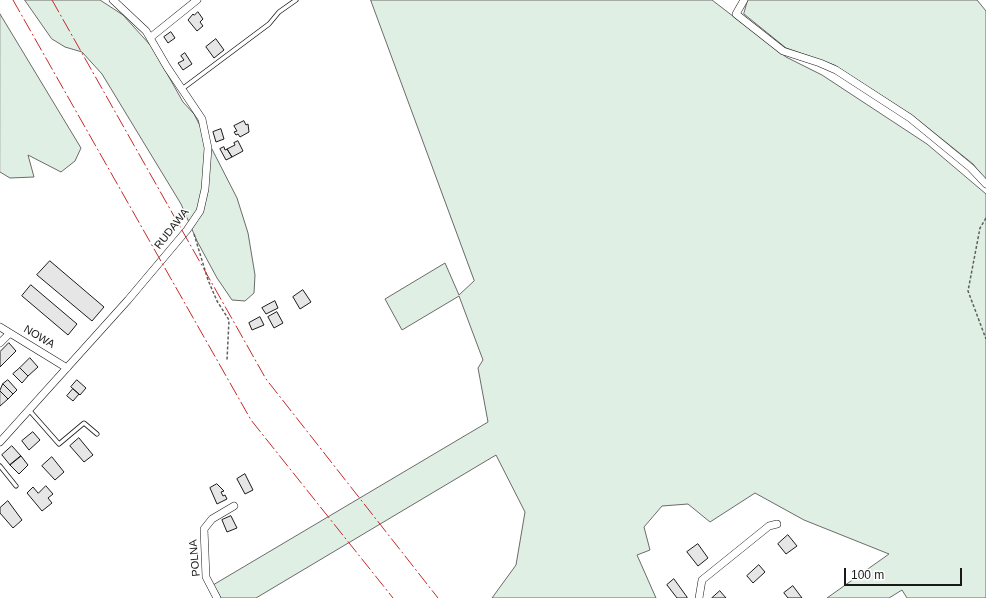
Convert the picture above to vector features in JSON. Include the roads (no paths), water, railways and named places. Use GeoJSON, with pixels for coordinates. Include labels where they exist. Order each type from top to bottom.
{"type":"FeatureCollection","features":[{"type":"Feature","properties":{"kind":"street","name":"RUDAWA"},"geometry":{"type":"LineString","coordinates":[[0,442],[128,300],[200,211],[205,189],[208,148],[202,119],[168,69],[151,37],[113,0]]}},
{"type":"Feature","properties":{"kind":"street"},"geometry":{"type":"LineString","coordinates":[[151,37],[197,0]]}},
{"type":"Feature","properties":{"kind":"street"},"geometry":{"type":"LineString","coordinates":[[744,0],[736,14],[783,51],[836,70],[910,118],[970,168],[984,183]]}},
{"type":"Feature","properties":{"kind":"street","name":"NOWA"},"geometry":{"type":"LineString","coordinates":[[0,327],[67,368]]}},
{"type":"Feature","properties":{"kind":"street"},"geometry":{"type":"LineString","coordinates":[[0,343],[10,333]]}},
{"type":"Feature","properties":{"kind":"street","name":"POLNA"},"geometry":{"type":"LineString","coordinates":[[217,598],[206,577],[204,529],[212,519],[234,506]]}},
{"type":"Feature","properties":{"kind":"street"},"geometry":{"type":"LineString","coordinates":[[699,598],[702,580],[769,526],[776,524]]}},
{"type":"Feature","properties":{"kind":"lane"},"geometry":{"type":"LineString","coordinates":[[182,89],[269,24],[279,12],[296,0]]}},
{"type":"Feature","properties":{"kind":"lane"},"geometry":{"type":"LineString","coordinates":[[29,410],[59,444],[84,423],[97,434]]}},
{"type":"Feature","properties":{"kind":"lane"},"geometry":{"type":"LineString","coordinates":[[0,466],[16,486]]}}]}
